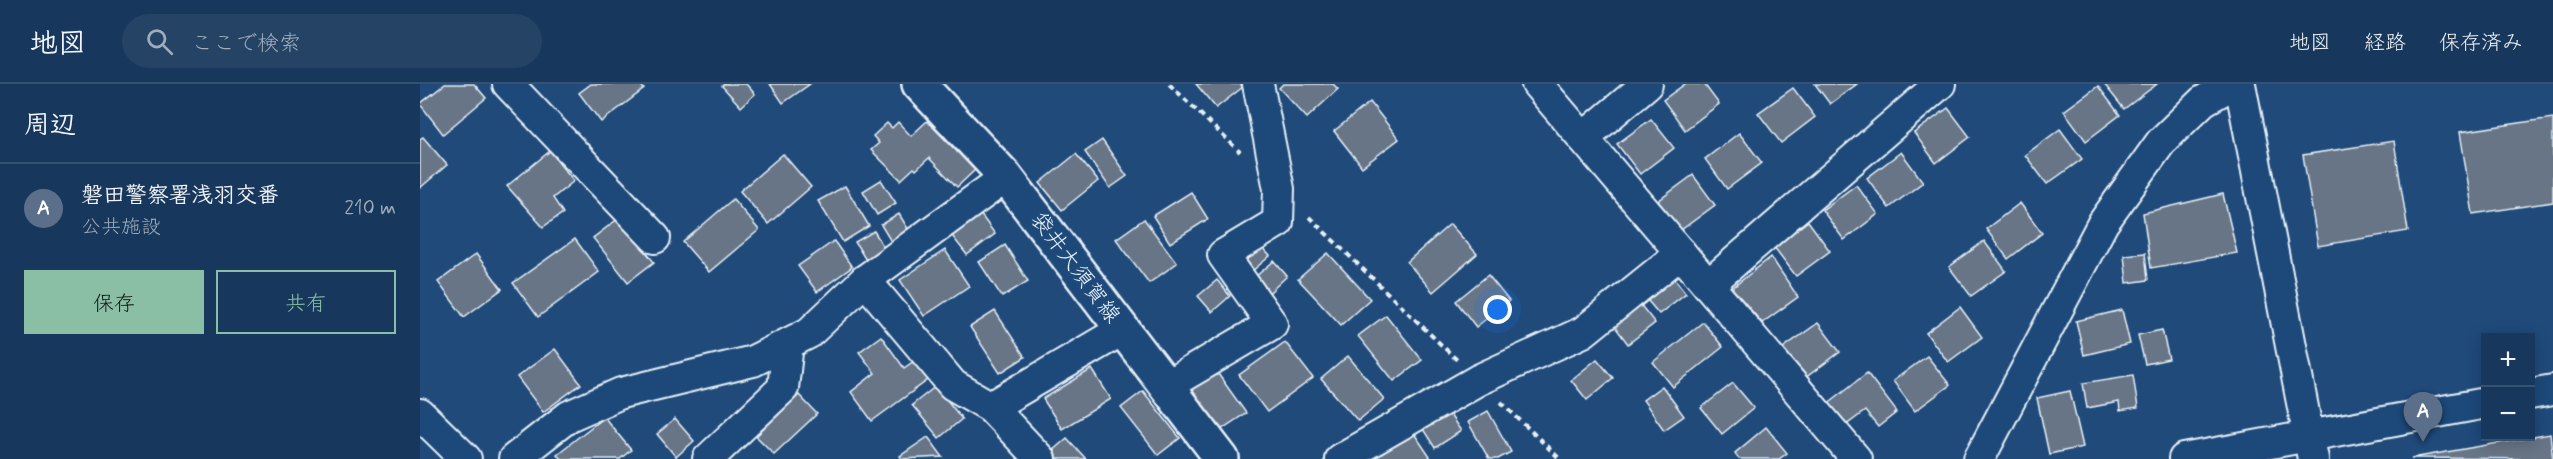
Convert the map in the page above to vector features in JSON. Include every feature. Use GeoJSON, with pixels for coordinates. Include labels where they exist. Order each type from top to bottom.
{"type":"FeatureCollection","features":[{"type":"Feature","properties":{"kind":"main road","name":"袋井大須賀線"},"geometry":{"type":"LineString","coordinates":[[919,84],[1006,177],[1222,459]]}},
{"type":"Feature","properties":{"kind":"street"},"geometry":{"type":"LineString","coordinates":[[508,84],[655,238]]}},
{"type":"Feature","properties":{"kind":"street"},"geometry":{"type":"LineString","coordinates":[[1166,386],[1272,324],[1223,255],[1278,222],[1279,189],[1258,84]]}},
{"type":"Feature","properties":{"kind":"street"},"geometry":{"type":"LineString","coordinates":[[1537,84],[1856,459]]}},
{"type":"Feature","properties":{"kind":"street"},"geometry":{"type":"LineString","coordinates":[[1583,138],[1647,84]]}},
{"type":"Feature","properties":{"kind":"street"},"geometry":{"type":"LineString","coordinates":[[1708,285],[1940,84]]}},
{"type":"Feature","properties":{"kind":"street"},"geometry":{"type":"LineString","coordinates":[[1979,459],[2103,224],[2161,142],[2203,101],[2233,84]]}},
{"type":"Feature","properties":{"kind":"street"},"geometry":{"type":"LineString","coordinates":[[2240,84],[2310,448]]}},
{"type":"Feature","properties":{"kind":"street"},"geometry":{"type":"LineString","coordinates":[[514,459],[569,416],[621,393],[753,361],[809,333],[865,280],[1006,177]]}},
{"type":"Feature","properties":{"kind":"street"},"geometry":{"type":"LineString","coordinates":[[1340,459],[1478,380],[1583,332],[1682,253]]}},
{"type":"Feature","properties":{"kind":"street"},"geometry":{"type":"LineString","coordinates":[[865,280],[953,385],[991,407],[1040,459]]}},
{"type":"Feature","properties":{"kind":"street"},"geometry":{"type":"LineString","coordinates":[[991,407],[1122,330]]}},
{"type":"Feature","properties":{"kind":"street"},"geometry":{"type":"LineString","coordinates":[[708,459],[783,388],[788,344]]}},
{"type":"Feature","properties":{"kind":"street"},"geometry":{"type":"LineString","coordinates":[[2535,393],[2553,390]]}},
{"type":"Feature","properties":{"kind":"street"},"geometry":{"type":"LineString","coordinates":[[2184,459],[2310,448],[2481,404]]}},
{"type":"Feature","properties":{"kind":"street"},"geometry":{"type":"LineString","coordinates":[[420,414],[466,459]]}},
{"type":"Feature","properties":{"kind":"path"},"geometry":{"type":"LineString","coordinates":[[1169,84],[1245,157]]}},
{"type":"Feature","properties":{"kind":"path"},"geometry":{"type":"LineString","coordinates":[[1279,189],[1560,459]]}},
{"type":"Feature","properties":{"kind":"building"},"geometry":{"type":"Polygon","coordinates":[[[445,84],[474,84],[486,98],[443,134],[420,104],[445,84]]]}},
{"type":"Feature","properties":{"kind":"building"},"geometry":{"type":"Polygon","coordinates":[[[591,84],[640,84],[644,89],[601,122],[579,93],[591,84]]]}},
{"type":"Feature","properties":{"kind":"building"},"geometry":{"type":"Polygon","coordinates":[[[724,84],[746,84],[755,94],[741,107],[722,86],[724,84]]]}},
{"type":"Feature","properties":{"kind":"building"},"geometry":{"type":"Polygon","coordinates":[[[770,84],[810,84],[783,103],[770,84]]]}},
{"type":"Feature","properties":{"kind":"building"},"geometry":{"type":"Polygon","coordinates":[[[1196,84],[1240,84],[1243,87],[1216,108],[1196,84]]]}},
{"type":"Feature","properties":{"kind":"building"},"geometry":{"type":"Polygon","coordinates":[[[1283,84],[1333,84],[1338,89],[1307,118],[1279,88],[1283,84]]]}},
{"type":"Feature","properties":{"kind":"building"},"geometry":{"type":"Polygon","coordinates":[[[1685,84],[1704,84],[1719,104],[1685,130],[1663,100],[1685,84]]]}},
{"type":"Feature","properties":{"kind":"building"},"geometry":{"type":"Polygon","coordinates":[[[1815,84],[1857,84],[1830,104],[1815,84]]]}},
{"type":"Feature","properties":{"kind":"building"},"geometry":{"type":"Polygon","coordinates":[[[2104,84],[2157,84],[2124,109],[2104,84]]]}},
{"type":"Feature","properties":{"kind":"building"},"geometry":{"type":"Polygon","coordinates":[[[2098,86],[2120,115],[2086,141],[2064,111],[2098,86]]]}},
{"type":"Feature","properties":{"kind":"building"},"geometry":{"type":"Polygon","coordinates":[[[1793,88],[1815,117],[1781,143],[1758,113],[1793,88]]]}},
{"type":"Feature","properties":{"kind":"building"},"geometry":{"type":"Polygon","coordinates":[[[1370,102],[1399,139],[1362,167],[1334,131],[1370,102]]]}},
{"type":"Feature","properties":{"kind":"building"},"geometry":{"type":"Polygon","coordinates":[[[1948,108],[1970,137],[1936,163],[1914,133],[1948,108]]]}},
{"type":"Feature","properties":{"kind":"building"},"geometry":{"type":"Polygon","coordinates":[[[2553,118],[2553,202],[2473,214],[2460,132],[2553,118]]]}},
{"type":"Feature","properties":{"kind":"building"},"geometry":{"type":"Polygon","coordinates":[[[1651,119],[1674,148],[1640,174],[1617,144],[1651,119]]]}},
{"type":"Feature","properties":{"kind":"building"},"geometry":{"type":"Polygon","coordinates":[[[927,121],[975,170],[957,187],[929,158],[901,180],[871,150],[879,143],[873,136],[887,123],[892,128],[898,122],[911,136],[927,121]]]}},
{"type":"Feature","properties":{"kind":"building"},"geometry":{"type":"Polygon","coordinates":[[[2060,129],[2082,159],[2047,184],[2025,155],[2060,129]]]}},
{"type":"Feature","properties":{"kind":"building"},"geometry":{"type":"Polygon","coordinates":[[[1739,133],[1762,163],[1727,189],[1705,159],[1739,133]]]}},
{"type":"Feature","properties":{"kind":"building"},"geometry":{"type":"Polygon","coordinates":[[[423,137],[447,165],[420,188],[420,139],[423,137]]]}},
{"type":"Feature","properties":{"kind":"building"},"geometry":{"type":"Polygon","coordinates":[[[1102,140],[1127,176],[1110,188],[1085,152],[1102,140]]]}},
{"type":"Feature","properties":{"kind":"building"},"geometry":{"type":"Polygon","coordinates":[[[2394,141],[2408,231],[2318,246],[2303,155],[2394,141]]]}},
{"type":"Feature","properties":{"kind":"building"},"geometry":{"type":"Polygon","coordinates":[[[550,151],[574,181],[553,198],[563,213],[543,227],[507,186],[550,151]]]}},
{"type":"Feature","properties":{"kind":"building"},"geometry":{"type":"Polygon","coordinates":[[[1901,152],[1923,182],[1889,208],[1867,178],[1901,152]]]}},
{"type":"Feature","properties":{"kind":"building"},"geometry":{"type":"Polygon","coordinates":[[[783,154],[811,187],[768,224],[740,191],[783,154]]]}},
{"type":"Feature","properties":{"kind":"building"},"geometry":{"type":"Polygon","coordinates":[[[1076,154],[1098,181],[1062,210],[1040,183],[1076,154]]]}},
{"type":"Feature","properties":{"kind":"building"},"geometry":{"type":"Polygon","coordinates":[[[1693,175],[1715,205],[1681,230],[1658,201],[1693,175]]]}},
{"type":"Feature","properties":{"kind":"building"},"geometry":{"type":"Polygon","coordinates":[[[881,180],[896,203],[877,215],[863,191],[881,180]]]}},
{"type":"Feature","properties":{"kind":"building"},"geometry":{"type":"Polygon","coordinates":[[[1856,185],[1878,214],[1844,240],[1822,210],[1856,185]]]}},
{"type":"Feature","properties":{"kind":"building"},"geometry":{"type":"Polygon","coordinates":[[[845,186],[869,226],[843,242],[818,201],[845,186]]]}},
{"type":"Feature","properties":{"kind":"building"},"geometry":{"type":"Polygon","coordinates":[[[1191,192],[1208,219],[1170,243],[1153,216],[1191,192]]]}},
{"type":"Feature","properties":{"kind":"building"},"geometry":{"type":"Polygon","coordinates":[[[2223,194],[2237,253],[2151,268],[2143,213],[2223,194]]]}},
{"type":"Feature","properties":{"kind":"building"},"geometry":{"type":"Polygon","coordinates":[[[733,199],[759,230],[709,272],[683,242],[733,199]]]}},
{"type":"Feature","properties":{"kind":"building"},"geometry":{"type":"Polygon","coordinates":[[[2020,203],[2042,233],[2008,259],[1986,229],[2020,203]]]}},
{"type":"Feature","properties":{"kind":"building"},"geometry":{"type":"Polygon","coordinates":[[[978,211],[995,234],[967,255],[949,232],[978,211]]]}},
{"type":"Feature","properties":{"kind":"building"},"geometry":{"type":"Polygon","coordinates":[[[899,214],[910,232],[892,243],[881,225],[899,214]]]}},
{"type":"Feature","properties":{"kind":"building"},"geometry":{"type":"Polygon","coordinates":[[[619,218],[654,262],[628,282],[593,238],[619,218]]]}},
{"type":"Feature","properties":{"kind":"building"},"geometry":{"type":"Polygon","coordinates":[[[1144,219],[1177,263],[1149,283],[1116,239],[1144,219]]]}},
{"type":"Feature","properties":{"kind":"building"},"geometry":{"type":"Polygon","coordinates":[[[1808,221],[1830,251],[1796,276],[1774,247],[1808,221]]]}},
{"type":"Feature","properties":{"kind":"building"},"geometry":{"type":"Polygon","coordinates":[[[1450,224],[1477,254],[1433,292],[1407,262],[1450,224]]]}},
{"type":"Feature","properties":{"kind":"building"},"geometry":{"type":"Polygon","coordinates":[[[874,231],[886,251],[867,262],[855,242],[874,231]]]}},
{"type":"Feature","properties":{"kind":"building"},"geometry":{"type":"Polygon","coordinates":[[[575,239],[599,272],[538,317],[513,283],[575,239]]]}},
{"type":"Feature","properties":{"kind":"building"},"geometry":{"type":"Polygon","coordinates":[[[834,241],[852,267],[817,292],[798,266],[834,241]]]}},
{"type":"Feature","properties":{"kind":"building"},"geometry":{"type":"Polygon","coordinates":[[[1256,241],[1270,256],[1251,272],[1237,257],[1256,241]]]}},
{"type":"Feature","properties":{"kind":"building"},"geometry":{"type":"Polygon","coordinates":[[[1984,241],[2006,271],[1971,296],[1949,267],[1984,241]]]}},
{"type":"Feature","properties":{"kind":"building"},"geometry":{"type":"Polygon","coordinates":[[[1005,245],[1028,281],[1002,297],[979,262],[1005,245]]]}},
{"type":"Feature","properties":{"kind":"building"},"geometry":{"type":"Polygon","coordinates":[[[945,250],[969,286],[924,316],[900,280],[945,250]]]}},
{"type":"Feature","properties":{"kind":"building"},"geometry":{"type":"Polygon","coordinates":[[[1328,253],[1370,299],[1341,325],[1298,279],[1328,253]]]}},
{"type":"Feature","properties":{"kind":"building"},"geometry":{"type":"Polygon","coordinates":[[[2145,253],[2148,280],[2127,283],[2124,255],[2145,253]]]}},
{"type":"Feature","properties":{"kind":"building"},"geometry":{"type":"Polygon","coordinates":[[[476,254],[502,289],[464,317],[438,282],[476,254]]]}},
{"type":"Feature","properties":{"kind":"building"},"geometry":{"type":"Polygon","coordinates":[[[1771,257],[1798,297],[1762,323],[1732,288],[1771,257]]]}},
{"type":"Feature","properties":{"kind":"building"},"geometry":{"type":"Polygon","coordinates":[[[1274,261],[1287,276],[1269,293],[1255,277],[1274,261]]]}},
{"type":"Feature","properties":{"kind":"building"},"geometry":{"type":"Polygon","coordinates":[[[1670,273],[1686,293],[1659,314],[1643,295],[1670,273]]]}},
{"type":"Feature","properties":{"kind":"building"},"geometry":{"type":"Polygon","coordinates":[[[1488,275],[1509,301],[1476,327],[1456,301],[1488,275]]]}},
{"type":"Feature","properties":{"kind":"building"},"geometry":{"type":"Polygon","coordinates":[[[1217,280],[1230,296],[1212,312],[1198,296],[1217,280]]]}},
{"type":"Feature","properties":{"kind":"building"},"geometry":{"type":"Polygon","coordinates":[[[1639,303],[1655,323],[1628,344],[1613,324],[1639,303]]]}},
{"type":"Feature","properties":{"kind":"building"},"geometry":{"type":"Polygon","coordinates":[[[1960,307],[1982,337],[1948,362],[1926,333],[1960,307]]]}},
{"type":"Feature","properties":{"kind":"building"},"geometry":{"type":"Polygon","coordinates":[[[2122,310],[2130,344],[2084,355],[2076,321],[2122,310]]]}},
{"type":"Feature","properties":{"kind":"building"},"geometry":{"type":"Polygon","coordinates":[[[995,311],[1025,357],[1000,373],[970,327],[995,311]]]}},
{"type":"Feature","properties":{"kind":"building"},"geometry":{"type":"Polygon","coordinates":[[[1386,315],[1422,360],[1394,381],[1358,336],[1386,315]]]}},
{"type":"Feature","properties":{"kind":"building"},"geometry":{"type":"Polygon","coordinates":[[[1703,322],[1723,347],[1673,387],[1653,362],[1703,322]]]}},
{"type":"Feature","properties":{"kind":"building"},"geometry":{"type":"Polygon","coordinates":[[[1818,323],[1840,352],[1805,378],[1783,348],[1818,323]]]}},
{"type":"Feature","properties":{"kind":"building"},"geometry":{"type":"Polygon","coordinates":[[[2162,330],[2169,359],[2145,364],[2138,335],[2162,330]]]}},
{"type":"Feature","properties":{"kind":"building"},"geometry":{"type":"Polygon","coordinates":[[[881,336],[904,368],[914,361],[928,380],[872,421],[851,392],[875,373],[859,352],[881,336]]]}},
{"type":"Feature","properties":{"kind":"building"},"geometry":{"type":"Polygon","coordinates":[[[1285,342],[1313,378],[1267,412],[1239,375],[1285,342]]]}},
{"type":"Feature","properties":{"kind":"building"},"geometry":{"type":"Polygon","coordinates":[[[555,349],[581,384],[543,412],[517,377],[555,349]]]}},
{"type":"Feature","properties":{"kind":"building"},"geometry":{"type":"Polygon","coordinates":[[[1348,356],[1384,399],[1358,421],[1321,379],[1348,356]]]}},
{"type":"Feature","properties":{"kind":"building"},"geometry":{"type":"Polygon","coordinates":[[[1927,356],[1950,385],[1915,411],[1893,381],[1927,356]]]}},
{"type":"Feature","properties":{"kind":"building"},"geometry":{"type":"Polygon","coordinates":[[[1597,359],[1613,378],[1587,400],[1571,380],[1597,359]]]}},
{"type":"Feature","properties":{"kind":"building"},"geometry":{"type":"Polygon","coordinates":[[[1092,369],[1111,399],[1062,429],[1043,399],[1092,369]]]}},
{"type":"Feature","properties":{"kind":"building"},"geometry":{"type":"Polygon","coordinates":[[[1216,371],[1246,413],[1219,431],[1190,389],[1216,371]]]}},
{"type":"Feature","properties":{"kind":"building"},"geometry":{"type":"Polygon","coordinates":[[[1867,373],[1897,412],[1878,427],[1865,411],[1845,426],[1827,404],[1867,373]]]}},
{"type":"Feature","properties":{"kind":"building"},"geometry":{"type":"Polygon","coordinates":[[[2133,375],[2138,408],[2120,411],[2119,402],[2087,408],[2083,383],[2133,375]]]}},
{"type":"Feature","properties":{"kind":"building"},"geometry":{"type":"Polygon","coordinates":[[[1733,383],[1754,408],[1722,434],[1701,408],[1733,383]]]}},
{"type":"Feature","properties":{"kind":"building"},"geometry":{"type":"Polygon","coordinates":[[[936,386],[962,419],[939,438],[912,405],[936,386]]]}},
{"type":"Feature","properties":{"kind":"building"},"geometry":{"type":"Polygon","coordinates":[[[1662,386],[1684,416],[1664,430],[1643,400],[1662,386]]]}},
{"type":"Feature","properties":{"kind":"building"},"geometry":{"type":"Polygon","coordinates":[[[1143,391],[1180,438],[1158,455],[1121,408],[1143,391]]]}},
{"type":"Feature","properties":{"kind":"building"},"geometry":{"type":"Polygon","coordinates":[[[2070,391],[2083,447],[2049,454],[2037,398],[2070,391]]]}},
{"type":"Feature","properties":{"kind":"building"},"geometry":{"type":"Polygon","coordinates":[[[799,395],[817,414],[774,454],[756,436],[799,395]]]}},
{"type":"Feature","properties":{"kind":"building"},"geometry":{"type":"Polygon","coordinates":[[[1446,409],[1461,431],[1435,448],[1421,426],[1446,409]]]}},
{"type":"Feature","properties":{"kind":"building"},"geometry":{"type":"Polygon","coordinates":[[[1488,411],[1511,452],[1498,459],[1489,459],[1468,422],[1488,411]]]}},
{"type":"Feature","properties":{"kind":"building"},"geometry":{"type":"Polygon","coordinates":[[[604,417],[631,450],[620,459],[561,459],[557,454],[604,417]]]}},
{"type":"Feature","properties":{"kind":"building"},"geometry":{"type":"Polygon","coordinates":[[[675,419],[694,441],[676,457],[657,434],[675,419]]]}},
{"type":"Feature","properties":{"kind":"building"},"geometry":{"type":"Polygon","coordinates":[[[1766,427],[1787,453],[1779,459],[1739,459],[1735,453],[1766,427]]]}},
{"type":"Feature","properties":{"kind":"building"},"geometry":{"type":"Polygon","coordinates":[[[1413,432],[1430,457],[1427,459],[1374,459],[1413,432]]]}},
{"type":"Feature","properties":{"kind":"building"},"geometry":{"type":"Polygon","coordinates":[[[2550,434],[2553,459],[2412,458],[2510,441],[2535,441],[2535,437],[2550,434]]]}},
{"type":"Feature","properties":{"kind":"building"},"geometry":{"type":"Polygon","coordinates":[[[928,437],[943,457],[902,459],[900,456],[928,437]]]}},
{"type":"Feature","properties":{"kind":"building"},"geometry":{"type":"Polygon","coordinates":[[[1067,438],[1086,459],[1057,459],[1051,452],[1067,438]]]}},
{"type":"Feature","properties":{"kind":"place","name":"磐田警察署浅羽交番"},"geometry":{"type":"Point","coordinates":[2423,442]}}]}
